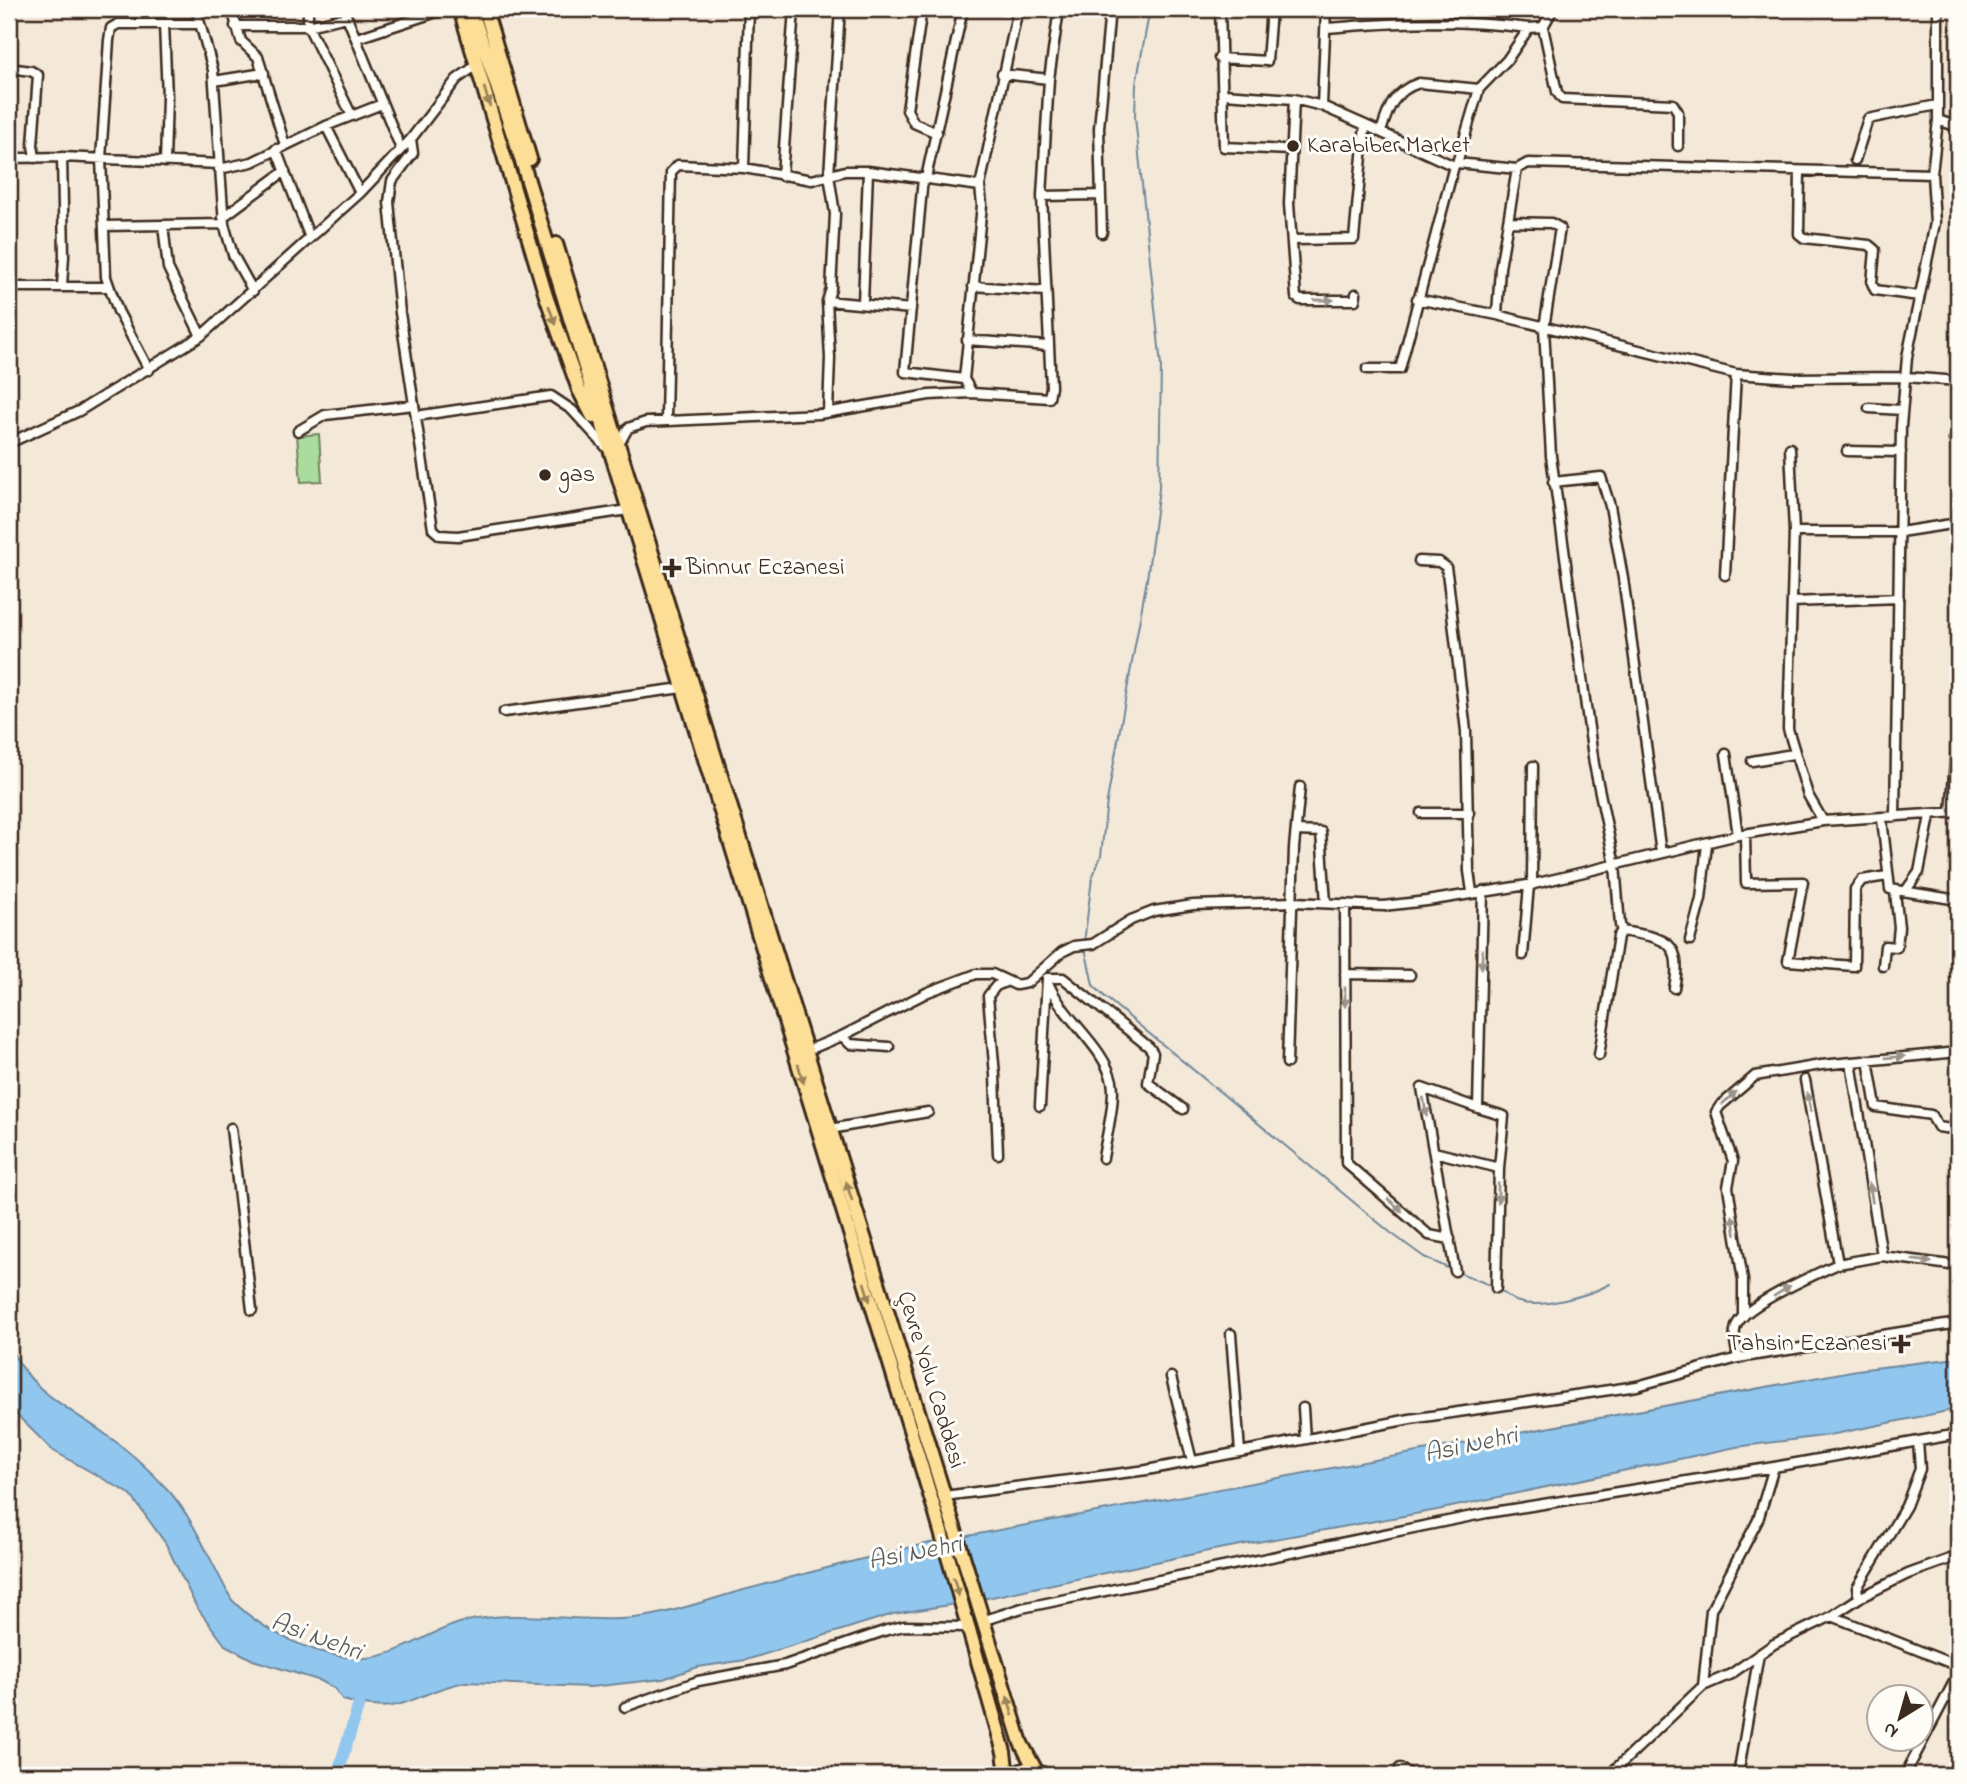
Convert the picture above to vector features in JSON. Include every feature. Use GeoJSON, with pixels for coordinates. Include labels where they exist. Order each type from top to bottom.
{"type":"FeatureCollection","features":[{"type":"Feature","properties":{"kind":"highway"},"geometry":{"type":"LineString","coordinates":[[460,9],[546,296],[579,390],[613,448],[628,510],[682,688],[785,1006]]}},
{"type":"Feature","properties":{"kind":"highway"},"geometry":{"type":"LineString","coordinates":[[471,9],[570,305]]}},
{"type":"Feature","properties":{"kind":"highway"},"geometry":{"type":"LineString","coordinates":[[485,9],[613,448],[785,1006]]}},
{"type":"Feature","properties":{"kind":"highway","name":"Çevre Yolu Caddesi"},"geometry":{"type":"LineString","coordinates":[[785,1006],[806,1051],[942,1505],[965,1621],[1009,1775],[1022,1769],[1040,1772]]}},
{"type":"Feature","properties":{"kind":"highway","name":"Çevre Yolu Caddesi"},"geometry":{"type":"LineString","coordinates":[[785,1006],[942,1505],[984,1616],[1021,1742],[1040,1772]]}},
{"type":"Feature","properties":{"kind":"street"},"geometry":{"type":"LineString","coordinates":[[196,9],[198,24],[209,52],[214,81],[223,220],[233,255],[253,291]]}},
{"type":"Feature","properties":{"kind":"street"},"geometry":{"type":"LineString","coordinates":[[232,9],[241,41],[256,52],[285,145]]}},
{"type":"Feature","properties":{"kind":"street"},"geometry":{"type":"LineString","coordinates":[[308,9],[308,26],[352,116]]}},
{"type":"Feature","properties":{"kind":"street"},"geometry":{"type":"LineString","coordinates":[[357,38],[446,9]]}},
{"type":"Feature","properties":{"kind":"street"},"geometry":{"type":"LineString","coordinates":[[744,168],[749,9]]}},
{"type":"Feature","properties":{"kind":"street"},"geometry":{"type":"LineString","coordinates":[[782,176],[793,9]]}},
{"type":"Feature","properties":{"kind":"street"},"geometry":{"type":"LineString","coordinates":[[828,412],[831,358],[827,301],[831,289],[835,214],[829,175],[840,9]]}},
{"type":"Feature","properties":{"kind":"street"},"geometry":{"type":"LineString","coordinates":[[922,9],[907,110],[914,123],[937,133]]}},
{"type":"Feature","properties":{"kind":"street"},"geometry":{"type":"LineString","coordinates":[[963,9],[925,178],[905,372],[964,379]]}},
{"type":"Feature","properties":{"kind":"street"},"geometry":{"type":"LineString","coordinates":[[972,393],[964,379],[982,205],[980,186],[1018,9]]}},
{"type":"Feature","properties":{"kind":"street"},"geometry":{"type":"LineString","coordinates":[[416,416],[551,397],[572,410],[613,448],[628,428],[646,422],[828,412],[929,395],[972,393],[1049,398],[1042,196],[1049,79],[1059,9]]}},
{"type":"Feature","properties":{"kind":"street"},"geometry":{"type":"LineString","coordinates":[[1102,233],[1099,128],[1110,9]]}},
{"type":"Feature","properties":{"kind":"street"},"geometry":{"type":"LineString","coordinates":[[1220,9],[1219,58],[1224,94],[1224,147],[1290,150]]}},
{"type":"Feature","properties":{"kind":"street"},"geometry":{"type":"LineString","coordinates":[[1219,58],[1267,61],[1271,9]]}},
{"type":"Feature","properties":{"kind":"street"},"geometry":{"type":"LineString","coordinates":[[1322,106],[1326,9]]}},
{"type":"Feature","properties":{"kind":"street"},"geometry":{"type":"LineString","coordinates":[[1553,9],[1544,27],[1557,92],[1562,99],[1673,104],[1678,112],[1678,146]]}},
{"type":"Feature","properties":{"kind":"street"},"geometry":{"type":"LineString","coordinates":[[1895,817],[1902,410],[1919,296],[1935,223],[1932,174],[1938,120],[1937,9]]}},
{"type":"Feature","properties":{"kind":"street"},"geometry":{"type":"LineString","coordinates":[[235,26],[308,26],[345,16],[357,38],[401,149]]}},
{"type":"Feature","properties":{"kind":"street"},"geometry":{"type":"LineString","coordinates":[[1327,28],[1469,20],[1529,28],[1544,27]]}},
{"type":"Feature","properties":{"kind":"street"},"geometry":{"type":"LineString","coordinates":[[149,370],[107,287],[101,159],[111,28],[120,23],[198,24]]}},
{"type":"Feature","properties":{"kind":"street"},"geometry":{"type":"LineString","coordinates":[[164,24],[167,97],[164,162]]}},
{"type":"Feature","properties":{"kind":"street"},"geometry":{"type":"LineString","coordinates":[[1367,369],[1400,369],[1417,299],[1479,89],[1507,60],[1529,28]]}},
{"type":"Feature","properties":{"kind":"street"},"geometry":{"type":"LineString","coordinates":[[9,443],[79,411],[201,336],[360,193],[411,139],[457,79],[477,65]]}},
{"type":"Feature","properties":{"kind":"street"},"geometry":{"type":"LineString","coordinates":[[9,68],[31,71],[38,75],[33,145],[35,158]]}},
{"type":"Feature","properties":{"kind":"street"},"geometry":{"type":"LineString","coordinates":[[214,81],[264,73]]}},
{"type":"Feature","properties":{"kind":"street"},"geometry":{"type":"LineString","coordinates":[[1002,74],[1049,79]]}},
{"type":"Feature","properties":{"kind":"street"},"geometry":{"type":"LineString","coordinates":[[1381,132],[1394,97],[1412,85],[1419,83],[1479,89]]}},
{"type":"Feature","properties":{"kind":"street"},"geometry":{"type":"LineString","coordinates":[[1224,94],[1294,99],[1322,106],[1456,164],[1517,169],[1528,163],[1563,163],[1932,174]]}},
{"type":"Feature","properties":{"kind":"street"},"geometry":{"type":"LineString","coordinates":[[1294,99],[1289,204],[1296,297],[1300,300],[1354,300],[1356,294]]}},
{"type":"Feature","properties":{"kind":"street"},"geometry":{"type":"LineString","coordinates":[[9,158],[62,157],[219,167],[242,165],[326,126],[382,104]]}},
{"type":"Feature","properties":{"kind":"street"},"geometry":{"type":"LineString","coordinates":[[1855,160],[1868,119],[1937,105]]}},
{"type":"Feature","properties":{"kind":"street"},"geometry":{"type":"LineString","coordinates":[[1938,120],[1958,127]]}},
{"type":"Feature","properties":{"kind":"street"},"geometry":{"type":"LineString","coordinates":[[1293,240],[1354,239],[1365,125]]}},
{"type":"Feature","properties":{"kind":"street"},"geometry":{"type":"LineString","coordinates":[[326,126],[360,193]]}},
{"type":"Feature","properties":{"kind":"street"},"geometry":{"type":"LineString","coordinates":[[411,139],[413,153],[392,181],[388,193],[414,405],[433,529],[440,535],[458,536],[628,510]]}},
{"type":"Feature","properties":{"kind":"street"},"geometry":{"type":"LineString","coordinates":[[276,149],[310,238]]}},
{"type":"Feature","properties":{"kind":"street"},"geometry":{"type":"LineString","coordinates":[[62,157],[62,285]]}},
{"type":"Feature","properties":{"kind":"street"},"geometry":{"type":"LineString","coordinates":[[666,420],[671,172],[677,165],[744,168],[812,180],[829,175],[868,171],[980,186]]}},
{"type":"Feature","properties":{"kind":"street"},"geometry":{"type":"LineString","coordinates":[[1497,315],[1500,268],[1517,169]]}},
{"type":"Feature","properties":{"kind":"street"},"geometry":{"type":"LineString","coordinates":[[104,226],[223,220],[285,171]]}},
{"type":"Feature","properties":{"kind":"street"},"geometry":{"type":"LineString","coordinates":[[863,303],[868,171]]}},
{"type":"Feature","properties":{"kind":"street"},"geometry":{"type":"LineString","coordinates":[[1800,171],[1799,234],[1804,237],[1869,245],[1875,250],[1872,284],[1875,290],[1919,296]]}},
{"type":"Feature","properties":{"kind":"street"},"geometry":{"type":"LineString","coordinates":[[1042,196],[1100,195]]}},
{"type":"Feature","properties":{"kind":"street"},"geometry":{"type":"LineString","coordinates":[[1510,222],[1551,223],[1560,228],[1544,328],[1553,482],[1597,778],[1615,864],[1622,930],[1618,936],[1599,1055]]}},
{"type":"Feature","properties":{"kind":"street"},"geometry":{"type":"LineString","coordinates":[[163,225],[168,268],[201,336]]}},
{"type":"Feature","properties":{"kind":"street"},"geometry":{"type":"LineString","coordinates":[[973,286],[1045,291]]}},
{"type":"Feature","properties":{"kind":"street"},"geometry":{"type":"LineString","coordinates":[[9,287],[107,287]]}},
{"type":"Feature","properties":{"kind":"street"},"geometry":{"type":"LineString","coordinates":[[1417,299],[1497,315],[1736,374],[1793,378],[1906,377],[1958,381]]}},
{"type":"Feature","properties":{"kind":"street"},"geometry":{"type":"LineString","coordinates":[[827,301],[911,309]]}},
{"type":"Feature","properties":{"kind":"street"},"geometry":{"type":"LineString","coordinates":[[967,340],[1048,346]]}},
{"type":"Feature","properties":{"kind":"street"},"geometry":{"type":"LineString","coordinates":[[1725,575],[1736,374]]}},
{"type":"Feature","properties":{"kind":"street"},"geometry":{"type":"LineString","coordinates":[[298,431],[324,415],[414,405]]}},
{"type":"Feature","properties":{"kind":"street"},"geometry":{"type":"LineString","coordinates":[[1869,408],[1902,410]]}},
{"type":"Feature","properties":{"kind":"street"},"geometry":{"type":"LineString","coordinates":[[1790,448],[1794,532],[1787,711],[1793,754],[1808,795],[1823,821]]}},
{"type":"Feature","properties":{"kind":"street"},"geometry":{"type":"LineString","coordinates":[[1847,451],[1901,452]]}},
{"type":"Feature","properties":{"kind":"street"},"geometry":{"type":"LineString","coordinates":[[1553,482],[1601,477],[1610,506],[1634,652],[1661,853]]}},
{"type":"Feature","properties":{"kind":"street"},"geometry":{"type":"LineString","coordinates":[[1794,532],[1900,532],[1958,523]]}},
{"type":"Feature","properties":{"kind":"street"},"geometry":{"type":"LineString","coordinates":[[1419,561],[1439,562],[1446,567],[1466,731],[1469,871],[1472,892]]}},
{"type":"Feature","properties":{"kind":"street"},"geometry":{"type":"LineString","coordinates":[[1792,602],[1899,598]]}},
{"type":"Feature","properties":{"kind":"street"},"geometry":{"type":"LineString","coordinates":[[504,712],[682,688]]}},
{"type":"Feature","properties":{"kind":"street"},"geometry":{"type":"LineString","coordinates":[[806,1051],[842,1036],[928,992],[976,974],[992,974],[1016,985],[1027,984],[1043,968],[1073,946],[1093,944],[1131,920],[1154,912],[1193,905],[1294,902],[1383,906],[1530,885],[1742,834],[1823,821],[1930,816],[1955,812],[1958,722]]}},
{"type":"Feature","properties":{"kind":"street"},"geometry":{"type":"LineString","coordinates":[[1726,754],[1742,834],[1745,883],[1803,881],[1788,961],[1854,966],[1855,889],[1862,880],[1886,876]]}},
{"type":"Feature","properties":{"kind":"street"},"geometry":{"type":"LineString","coordinates":[[1752,761],[1793,754]]}},
{"type":"Feature","properties":{"kind":"street"},"geometry":{"type":"LineString","coordinates":[[1523,955],[1530,885],[1533,766]]}},
{"type":"Feature","properties":{"kind":"street"},"geometry":{"type":"LineString","coordinates":[[1287,1063],[1300,787]]}},
{"type":"Feature","properties":{"kind":"street"},"geometry":{"type":"LineString","coordinates":[[1421,813],[1469,813]]}},
{"type":"Feature","properties":{"kind":"street"},"geometry":{"type":"LineString","coordinates":[[1908,890],[1919,872],[1930,816]]}},
{"type":"Feature","properties":{"kind":"street"},"geometry":{"type":"LineString","coordinates":[[1882,819],[1889,889],[1958,900]]}},
{"type":"Feature","properties":{"kind":"street"},"geometry":{"type":"LineString","coordinates":[[1296,831],[1321,832],[1325,903]]}},
{"type":"Feature","properties":{"kind":"street"},"geometry":{"type":"LineString","coordinates":[[1690,940],[1701,899],[1707,844]]}},
{"type":"Feature","properties":{"kind":"street"},"geometry":{"type":"LineString","coordinates":[[1478,1108],[1483,891]]}},
{"type":"Feature","properties":{"kind":"street"},"geometry":{"type":"LineString","coordinates":[[1883,966],[1885,946],[1896,947],[1899,927],[1895,891]]}},
{"type":"Feature","properties":{"kind":"street"},"geometry":{"type":"LineString","coordinates":[[1345,904],[1346,1163],[1429,1234],[1450,1240]]}},
{"type":"Feature","properties":{"kind":"street"},"geometry":{"type":"LineString","coordinates":[[1622,930],[1664,939],[1670,944],[1678,969],[1674,988]]}},
{"type":"Feature","properties":{"kind":"street"},"geometry":{"type":"LineString","coordinates":[[1043,968],[1065,1015],[1098,1052],[1112,1083],[1103,1158]]}},
{"type":"Feature","properties":{"kind":"street"},"geometry":{"type":"LineString","coordinates":[[1345,974],[1410,975]]}},
{"type":"Feature","properties":{"kind":"street"},"geometry":{"type":"LineString","coordinates":[[1040,1106],[1047,978]]}},
{"type":"Feature","properties":{"kind":"street"},"geometry":{"type":"LineString","coordinates":[[1047,978],[1063,978],[1149,1047],[1153,1053],[1148,1083],[1183,1109]]}},
{"type":"Feature","properties":{"kind":"street"},"geometry":{"type":"LineString","coordinates":[[998,1154],[988,996],[996,986],[1005,982]]}},
{"type":"Feature","properties":{"kind":"street"},"geometry":{"type":"LineString","coordinates":[[842,1036],[850,1044],[888,1047]]}},
{"type":"Feature","properties":{"kind":"street"},"geometry":{"type":"LineString","coordinates":[[1743,1317],[1742,1280],[1728,1187],[1733,1161],[1716,1112],[1755,1076],[1851,1062],[1958,1052]]}},
{"type":"Feature","properties":{"kind":"street"},"geometry":{"type":"LineString","coordinates":[[1868,1060],[1876,1107],[1931,1115],[1938,1127],[1958,1130]]}},
{"type":"Feature","properties":{"kind":"street"},"geometry":{"type":"LineString","coordinates":[[1851,1062],[1882,1256]]}},
{"type":"Feature","properties":{"kind":"street"},"geometry":{"type":"LineString","coordinates":[[1805,1080],[1838,1264]]}},
{"type":"Feature","properties":{"kind":"street"},"geometry":{"type":"LineString","coordinates":[[1455,1271],[1422,1088],[1504,1116],[1499,1168],[1496,1287]]}},
{"type":"Feature","properties":{"kind":"street"},"geometry":{"type":"LineString","coordinates":[[830,1129],[928,1112]]}},
{"type":"Feature","properties":{"kind":"street"},"geometry":{"type":"LineString","coordinates":[[231,1128],[252,1310]]}},
{"type":"Feature","properties":{"kind":"street"},"geometry":{"type":"LineString","coordinates":[[1434,1152],[1499,1168]]}},
{"type":"Feature","properties":{"kind":"street"},"geometry":{"type":"LineString","coordinates":[[1738,1358],[1734,1332],[1743,1317],[1787,1287],[1838,1264],[1882,1256],[1958,1266]]}},
{"type":"Feature","properties":{"kind":"street"},"geometry":{"type":"LineString","coordinates":[[942,1505],[1410,1419],[1637,1386],[1738,1358],[1958,1323]]}},
{"type":"Feature","properties":{"kind":"street"},"geometry":{"type":"LineString","coordinates":[[1231,1334],[1241,1452]]}},
{"type":"Feature","properties":{"kind":"street"},"geometry":{"type":"LineString","coordinates":[[1171,1377],[1192,1461]]}},
{"type":"Feature","properties":{"kind":"street"},"geometry":{"type":"LineString","coordinates":[[1303,1408],[1306,1439]]}},
{"type":"Feature","properties":{"kind":"street"},"geometry":{"type":"LineString","coordinates":[[984,1616],[1487,1513],[1958,1434]]}},
{"type":"Feature","properties":{"kind":"street"},"geometry":{"type":"LineString","coordinates":[[1859,1598],[1857,1588],[1906,1506],[1920,1469],[1918,1441]]}},
{"type":"Feature","properties":{"kind":"street"},"geometry":{"type":"LineString","coordinates":[[1703,1686],[1712,1611],[1758,1520],[1774,1466]]}},
{"type":"Feature","properties":{"kind":"street"},"geometry":{"type":"LineString","coordinates":[[1609,1775],[1703,1686],[1731,1674],[1759,1654],[1832,1616],[1859,1598],[1908,1574],[1958,1556]]}},
{"type":"Feature","properties":{"kind":"street"},"geometry":{"type":"LineString","coordinates":[[1832,1616],[1958,1666]]}},
{"type":"Feature","properties":{"kind":"street"},"geometry":{"type":"LineString","coordinates":[[625,1707],[698,1681],[785,1665],[887,1630],[965,1621]]}},
{"type":"Feature","properties":{"kind":"street"},"geometry":{"type":"LineString","coordinates":[[1738,1775],[1759,1654]]}},
{"type":"Feature","properties":{"kind":"street"},"geometry":{"type":"LineString","coordinates":[[1905,1775],[1958,1674]]}},
{"type":"Feature","properties":{"kind":"street"},"geometry":{"type":"LineString","coordinates":[[1946,1697],[1958,1700]]}},
{"type":"Feature","properties":{"kind":"street"},"geometry":{"type":"LineString","coordinates":[[1400,1768],[1411,1775]]}},
{"type":"Feature","properties":{"kind":"green space"},"geometry":{"type":"Polygon","coordinates":[[[319,434],[322,481],[301,482],[297,436],[319,434]]]}},
{"type":"Feature","properties":{"kind":"water","name":"Asi Nehri"},"geometry":{"type":"Polygon","coordinates":[[[9,1344],[17,1360],[36,1384],[120,1445],[170,1492],[196,1531],[232,1600],[244,1611],[272,1631],[304,1646],[354,1658],[369,1658],[396,1651],[463,1622],[510,1616],[606,1619],[654,1615],[930,1543],[1857,1370],[1958,1358],[1958,1409],[1830,1435],[1736,1447],[1437,1510],[1213,1550],[968,1602],[893,1614],[746,1660],[698,1667],[663,1679],[590,1687],[465,1682],[395,1706],[382,1707],[343,1700],[334,1688],[321,1681],[253,1660],[225,1645],[196,1606],[166,1544],[130,1494],[52,1450],[13,1411],[9,1403],[9,1344]]]}},
{"type":"Feature","properties":{"kind":"waterway"},"geometry":{"type":"LineString","coordinates":[[1084,943],[1092,878],[1101,856],[1107,801],[1147,579],[1159,489],[1161,366],[1135,117],[1136,84],[1150,9]]}},
{"type":"Feature","properties":{"kind":"waterway"},"geometry":{"type":"LineString","coordinates":[[1085,948],[1093,985],[1105,997],[1391,1233],[1424,1257],[1450,1269]]}},
{"type":"Feature","properties":{"kind":"waterway"},"geometry":{"type":"LineString","coordinates":[[1458,1272],[1492,1286]]}},
{"type":"Feature","properties":{"kind":"waterway"},"geometry":{"type":"LineString","coordinates":[[1500,1290],[1517,1301],[1540,1304],[1578,1296],[1610,1284]]}},
{"type":"Feature","properties":{"kind":"waterway"},"geometry":{"type":"LineString","coordinates":[[337,1775],[363,1691]]}},
{"type":"Feature","properties":{"kind":"place","name":"Karabiber Market"},"geometry":{"type":"Point","coordinates":[1293,146]}},
{"type":"Feature","properties":{"kind":"place","name":"gas"},"geometry":{"type":"Point","coordinates":[545,475]}},
{"type":"Feature","properties":{"kind":"place","name":"Binnur Eczanesi"},"geometry":{"type":"Point","coordinates":[672,568]}},
{"type":"Feature","properties":{"kind":"place","name":"Tahsin Eczanesi"},"geometry":{"type":"Point","coordinates":[1901,1344]}}]}
